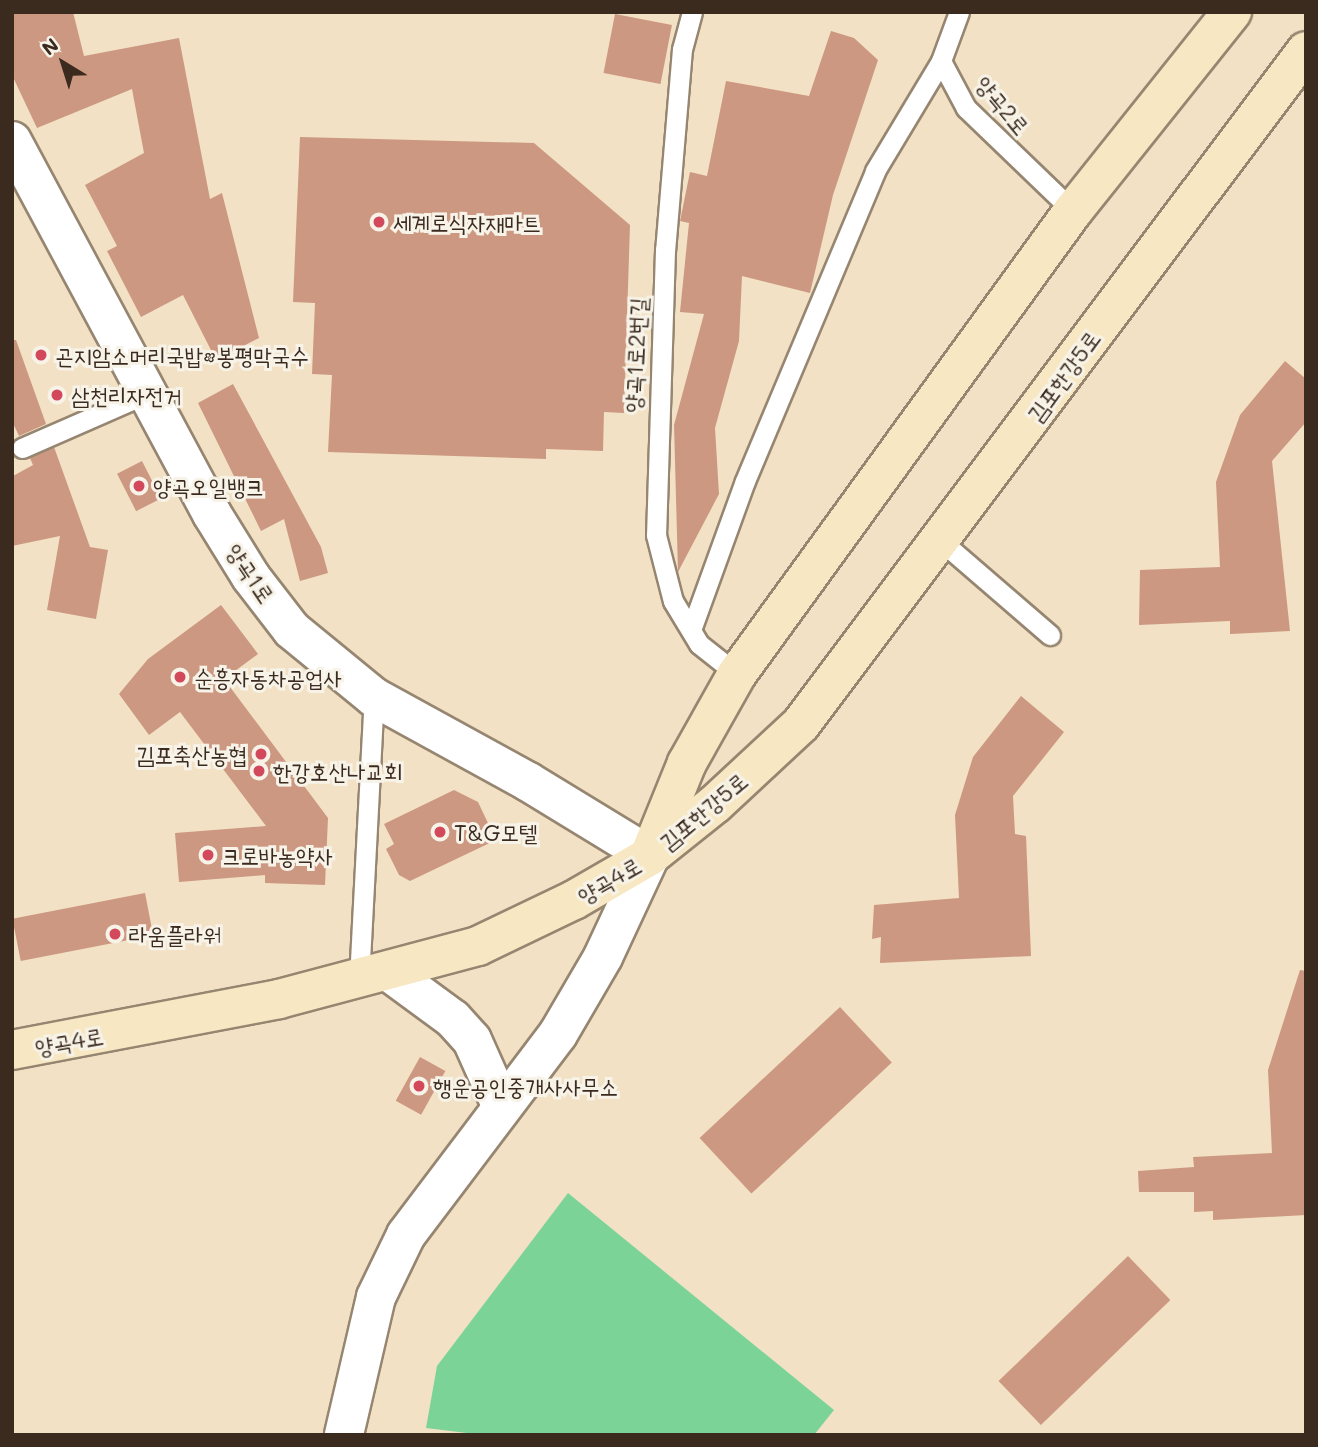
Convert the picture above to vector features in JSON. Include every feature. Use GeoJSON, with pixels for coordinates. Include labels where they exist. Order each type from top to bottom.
{"type":"FeatureCollection","features":[{"type":"Feature","properties":{"kind":"main road","name":"김포한강5로"},"geometry":{"type":"LineString","coordinates":[[650,856],[687,763],[737,674],[1073,211],[1232,12]]}},
{"type":"Feature","properties":{"kind":"main road","name":"김포한강5로"},"geometry":{"type":"LineString","coordinates":[[650,856],[715,804],[801,724],[941,541],[1306,51]]}},
{"type":"Feature","properties":{"kind":"main road","name":"양곡4로"},"geometry":{"type":"LineString","coordinates":[[12,1050],[374,976],[478,946],[532,922],[650,856]]}},
{"type":"Feature","properties":{"kind":"street","name":"양곡1로"},"geometry":{"type":"LineString","coordinates":[[12,141],[251,577],[292,630],[374,697],[527,781],[650,856]]}},
{"type":"Feature","properties":{"kind":"street","name":"양곡4로"},"geometry":{"type":"LineString","coordinates":[[344,1435],[376,1297],[406,1236],[558,1034],[603,957],[650,856]]}},
{"type":"Feature","properties":{"kind":"street"},"geometry":{"type":"LineString","coordinates":[[374,976],[453,1019],[472,1040],[502,1107]]}},
{"type":"Feature","properties":{"kind":"lane","name":"양곡1로2번길"},"geometry":{"type":"LineString","coordinates":[[692,12],[682,48],[672,160],[655,473],[656,535],[673,601],[699,644],[737,674]]}},
{"type":"Feature","properties":{"kind":"lane"},"geometry":{"type":"LineString","coordinates":[[691,630],[745,481],[875,171],[941,61],[959,12]]}},
{"type":"Feature","properties":{"kind":"lane","name":"양곡2로"},"geometry":{"type":"LineString","coordinates":[[941,61],[966,108],[1073,211]]}},
{"type":"Feature","properties":{"kind":"lane"},"geometry":{"type":"LineString","coordinates":[[22,448],[148,393]]}},
{"type":"Feature","properties":{"kind":"lane"},"geometry":{"type":"LineString","coordinates":[[941,541],[1049,635]]}},
{"type":"Feature","properties":{"kind":"lane"},"geometry":{"type":"LineString","coordinates":[[374,697],[374,976]]}},
{"type":"Feature","properties":{"kind":"green space"},"geometry":{"type":"Polygon","coordinates":[[[568,1193],[834,1410],[814,1435],[483,1435],[426,1428],[437,1366],[568,1193]]]}},
{"type":"Feature","properties":{"kind":"building"},"geometry":{"type":"Polygon","coordinates":[[[12,12],[73,12],[84,56],[179,38],[210,199],[222,193],[259,338],[216,360],[183,295],[141,317],[107,251],[117,246],[85,185],[144,153],[132,89],[37,128],[12,75],[12,12]]]}},
{"type":"Feature","properties":{"kind":"building"},"geometry":{"type":"Polygon","coordinates":[[[615,14],[672,25],[660,84],[604,73],[615,14]]]}},
{"type":"Feature","properties":{"kind":"building"},"geometry":{"type":"Polygon","coordinates":[[[831,31],[854,38],[878,60],[833,195],[810,293],[742,276],[739,341],[715,428],[719,494],[678,572],[674,425],[704,314],[680,312],[689,223],[680,221],[690,172],[707,176],[726,81],[809,96],[831,31]]]}},
{"type":"Feature","properties":{"kind":"building"},"geometry":{"type":"Polygon","coordinates":[[[300,137],[534,143],[630,225],[624,413],[604,412],[603,451],[546,449],[546,459],[328,452],[332,375],[312,374],[315,303],[293,302],[300,137]]]}},
{"type":"Feature","properties":{"kind":"building"},"geometry":{"type":"Polygon","coordinates":[[[12,340],[16,340],[46,424],[19,436],[12,421],[12,340]]]}},
{"type":"Feature","properties":{"kind":"building"},"geometry":{"type":"Polygon","coordinates":[[[1285,361],[1306,379],[1306,422],[1272,461],[1290,631],[1230,634],[1230,621],[1139,625],[1140,570],[1220,567],[1216,482],[1240,415],[1285,361]]]}},
{"type":"Feature","properties":{"kind":"building"},"geometry":{"type":"Polygon","coordinates":[[[233,384],[321,547],[328,573],[300,581],[284,519],[261,531],[198,403],[233,384]]]}},
{"type":"Feature","properties":{"kind":"building"},"geometry":{"type":"Polygon","coordinates":[[[54,447],[90,547],[108,550],[96,619],[47,610],[60,536],[12,546],[13,476],[33,465],[30,458],[54,447]]]}},
{"type":"Feature","properties":{"kind":"building","name":"양곡오일뱅크"},"geometry":{"type":"Polygon","coordinates":[[[142,461],[161,498],[136,511],[117,474],[142,461]]]}},
{"type":"Feature","properties":{"kind":"building"},"geometry":{"type":"Polygon","coordinates":[[[221,605],[258,654],[224,679],[328,818],[325,885],[265,883],[265,875],[179,882],[175,833],[266,826],[180,712],[149,735],[119,694],[148,659],[221,605]]]}},
{"type":"Feature","properties":{"kind":"building"},"geometry":{"type":"Polygon","coordinates":[[[1021,696],[1064,732],[1013,796],[1015,834],[1026,836],[1031,956],[880,963],[881,937],[872,939],[874,905],[959,898],[955,815],[973,757],[1021,696]]]}},
{"type":"Feature","properties":{"kind":"building","name":"T&G모텔"},"geometry":{"type":"Polygon","coordinates":[[[454,790],[478,802],[496,840],[410,881],[399,875],[386,849],[394,844],[384,824],[454,790]]]}},
{"type":"Feature","properties":{"kind":"building"},"geometry":{"type":"Polygon","coordinates":[[[145,893],[153,935],[21,961],[12,919],[145,893]]]}},
{"type":"Feature","properties":{"kind":"building"},"geometry":{"type":"Polygon","coordinates":[[[1300,970],[1306,971],[1306,1215],[1213,1220],[1213,1211],[1194,1212],[1194,1192],[1139,1192],[1138,1171],[1194,1167],[1193,1157],[1272,1153],[1268,1070],[1300,970]]]}},
{"type":"Feature","properties":{"kind":"building"},"geometry":{"type":"Polygon","coordinates":[[[840,1007],[892,1063],[751,1194],[700,1138],[840,1007]]]}},
{"type":"Feature","properties":{"kind":"building","name":"행운공인중개사사무소"},"geometry":{"type":"Polygon","coordinates":[[[420,1057],[445,1071],[421,1115],[396,1101],[420,1057]]]}},
{"type":"Feature","properties":{"kind":"building"},"geometry":{"type":"Polygon","coordinates":[[[1128,1256],[1170,1300],[1041,1425],[999,1381],[1128,1256]]]}},
{"type":"Feature","properties":{"kind":"place","name":"세계로식자재마트"},"geometry":{"type":"Point","coordinates":[379,222]}},
{"type":"Feature","properties":{"kind":"place","name":"곤지암소머리국밥•봉평막국수"},"geometry":{"type":"Point","coordinates":[41,355]}},
{"type":"Feature","properties":{"kind":"place","name":"삼천리자전거"},"geometry":{"type":"Point","coordinates":[57,395]}},
{"type":"Feature","properties":{"kind":"place","name":"양곡오일뱅크"},"geometry":{"type":"Point","coordinates":[139,486]}},
{"type":"Feature","properties":{"kind":"place","name":"순흥자동차공업사"},"geometry":{"type":"Point","coordinates":[180,677]}},
{"type":"Feature","properties":{"kind":"place","name":"김포축산농협"},"geometry":{"type":"Point","coordinates":[261,754]}},
{"type":"Feature","properties":{"kind":"place","name":"한강호산나교회"},"geometry":{"type":"Point","coordinates":[259,771]}},
{"type":"Feature","properties":{"kind":"place","name":"T&G모텔"},"geometry":{"type":"Point","coordinates":[440,832]}},
{"type":"Feature","properties":{"kind":"place","name":"크로바농약사"},"geometry":{"type":"Point","coordinates":[208,855]}},
{"type":"Feature","properties":{"kind":"place","name":"라움플라워"},"geometry":{"type":"Point","coordinates":[115,934]}},
{"type":"Feature","properties":{"kind":"place","name":"행운공인중개사사무소"},"geometry":{"type":"Point","coordinates":[419,1086]}}]}
